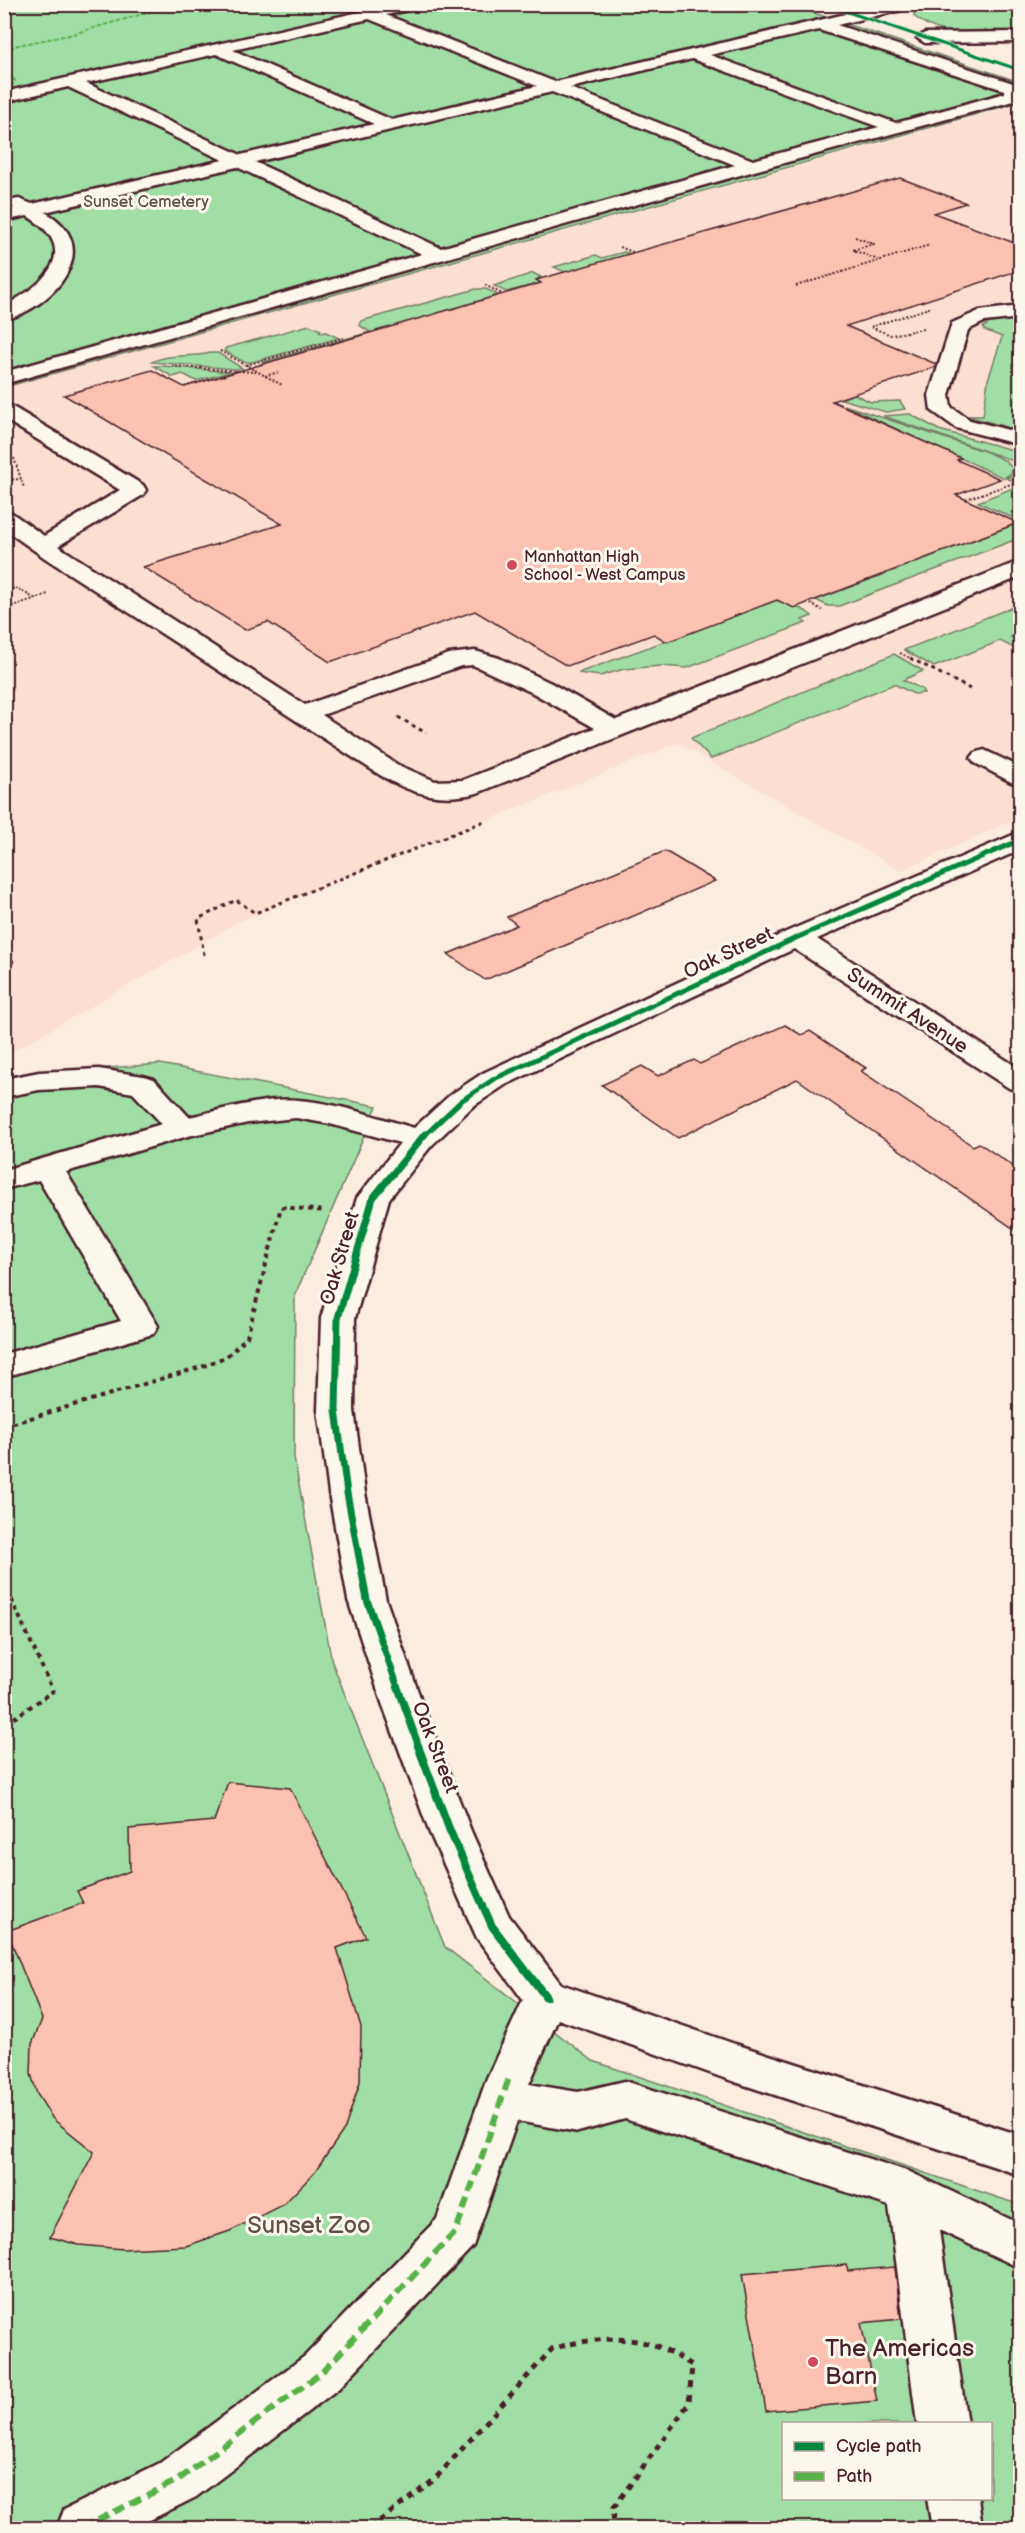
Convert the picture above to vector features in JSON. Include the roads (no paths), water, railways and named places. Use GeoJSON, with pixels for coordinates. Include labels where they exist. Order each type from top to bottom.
{"type":"FeatureCollection","features":[{"type":"Feature","properties":{"kind":"street"},"geometry":{"type":"LineString","coordinates":[[4,97],[417,4]]}},
{"type":"Feature","properties":{"kind":"street"},"geometry":{"type":"LineString","coordinates":[[824,4],[1016,69]]}},
{"type":"Feature","properties":{"kind":"street"},"geometry":{"type":"LineString","coordinates":[[4,216],[909,4]]}},
{"type":"Feature","properties":{"kind":"street"},"geometry":{"type":"LineString","coordinates":[[960,4],[1020,5]]}},
{"type":"Feature","properties":{"kind":"street"},"geometry":{"type":"LineString","coordinates":[[369,14],[752,166]]}},
{"type":"Feature","properties":{"kind":"street"},"geometry":{"type":"LineString","coordinates":[[4,378],[752,166],[1004,99],[1011,96],[1013,92],[1010,87],[820,25]]}},
{"type":"Feature","properties":{"kind":"street"},"geometry":{"type":"LineString","coordinates":[[925,38],[1020,37]]}},
{"type":"Feature","properties":{"kind":"street"},"geometry":{"type":"LineString","coordinates":[[1016,69],[1011,49],[1020,42]]}},
{"type":"Feature","properties":{"kind":"street"},"geometry":{"type":"LineString","coordinates":[[215,48],[392,126]]}},
{"type":"Feature","properties":{"kind":"street"},"geometry":{"type":"LineString","coordinates":[[694,55],[896,128]]}},
{"type":"Feature","properties":{"kind":"street"},"geometry":{"type":"LineString","coordinates":[[72,83],[438,254]]}},
{"type":"Feature","properties":{"kind":"street"},"geometry":{"type":"LineString","coordinates":[[953,131],[1020,112]]}},
{"type":"Feature","properties":{"kind":"street"},"geometry":{"type":"LineString","coordinates":[[4,199],[31,210],[57,230],[64,240],[66,252],[64,264],[46,288],[4,314]]}},
{"type":"Feature","properties":{"kind":"street"},"geometry":{"type":"LineString","coordinates":[[1020,312],[979,316],[959,327],[939,395],[941,410],[963,424],[1020,439]]}},
{"type":"Feature","properties":{"kind":"street"},"geometry":{"type":"LineString","coordinates":[[6,402],[135,490],[73,526],[44,546]]}},
{"type":"Feature","properties":{"kind":"street"},"geometry":{"type":"LineString","coordinates":[[4,518],[302,714],[418,787],[441,791],[468,787],[1020,569]]}},
{"type":"Feature","properties":{"kind":"street"},"geometry":{"type":"LineString","coordinates":[[302,714],[458,659],[475,658],[542,688],[615,729]]}},
{"type":"Feature","properties":{"kind":"street"},"geometry":{"type":"LineString","coordinates":[[984,758],[1020,777]]}},
{"type":"Feature","properties":{"kind":"street","name":"Oak Street"},"geometry":{"type":"LineString","coordinates":[[546,1997],[492,1926],[450,1831],[402,1703],[367,1600],[347,1494],[336,1410],[338,1318],[374,1198],[420,1139],[461,1101],[494,1079],[796,938],[1020,840]]}},
{"type":"Feature","properties":{"kind":"street","name":"Summit Avenue"},"geometry":{"type":"LineString","coordinates":[[796,938],[1020,1082]]}},
{"type":"Feature","properties":{"kind":"street"},"geometry":{"type":"LineString","coordinates":[[4,1088],[39,1081],[99,1078],[143,1085],[182,1128]]}},
{"type":"Feature","properties":{"kind":"street"},"geometry":{"type":"LineString","coordinates":[[4,1179],[182,1128],[248,1114],[296,1109],[333,1115],[420,1139]]}},
{"type":"Feature","properties":{"kind":"street"},"geometry":{"type":"LineString","coordinates":[[4,1366],[141,1326],[48,1168]]}},
{"type":"Feature","properties":{"kind":"street"},"geometry":{"type":"LineString","coordinates":[[82,2529],[178,2480],[322,2372],[456,2230],[505,2088],[546,1997],[735,2063],[1020,2155]]}},
{"type":"Feature","properties":{"kind":"street"},"geometry":{"type":"LineString","coordinates":[[505,2088],[578,2112],[625,2100],[910,2193],[1020,2247]]}},
{"type":"Feature","properties":{"kind":"street"},"geometry":{"type":"LineString","coordinates":[[910,2193],[942,2422]]}},
{"type":"Feature","properties":{"kind":"street"},"geometry":{"type":"LineString","coordinates":[[952,2500],[957,2529]]}},
{"type":"Feature","properties":{"kind":"place","name":"Manhattan High School - West Campus"},"geometry":{"type":"Point","coordinates":[512,565]}},
{"type":"Feature","properties":{"kind":"place","name":"The Americas Barn"},"geometry":{"type":"Point","coordinates":[813,2362]}},
{"type":"Feature","properties":{"kind":"park label","name":"Sunset Cemetery"},"geometry":{"type":"Point","coordinates":[146,201]}},
{"type":"Feature","properties":{"kind":"park label","name":"Sunset Zoo"},"geometry":{"type":"Point","coordinates":[309,2225]}}]}
